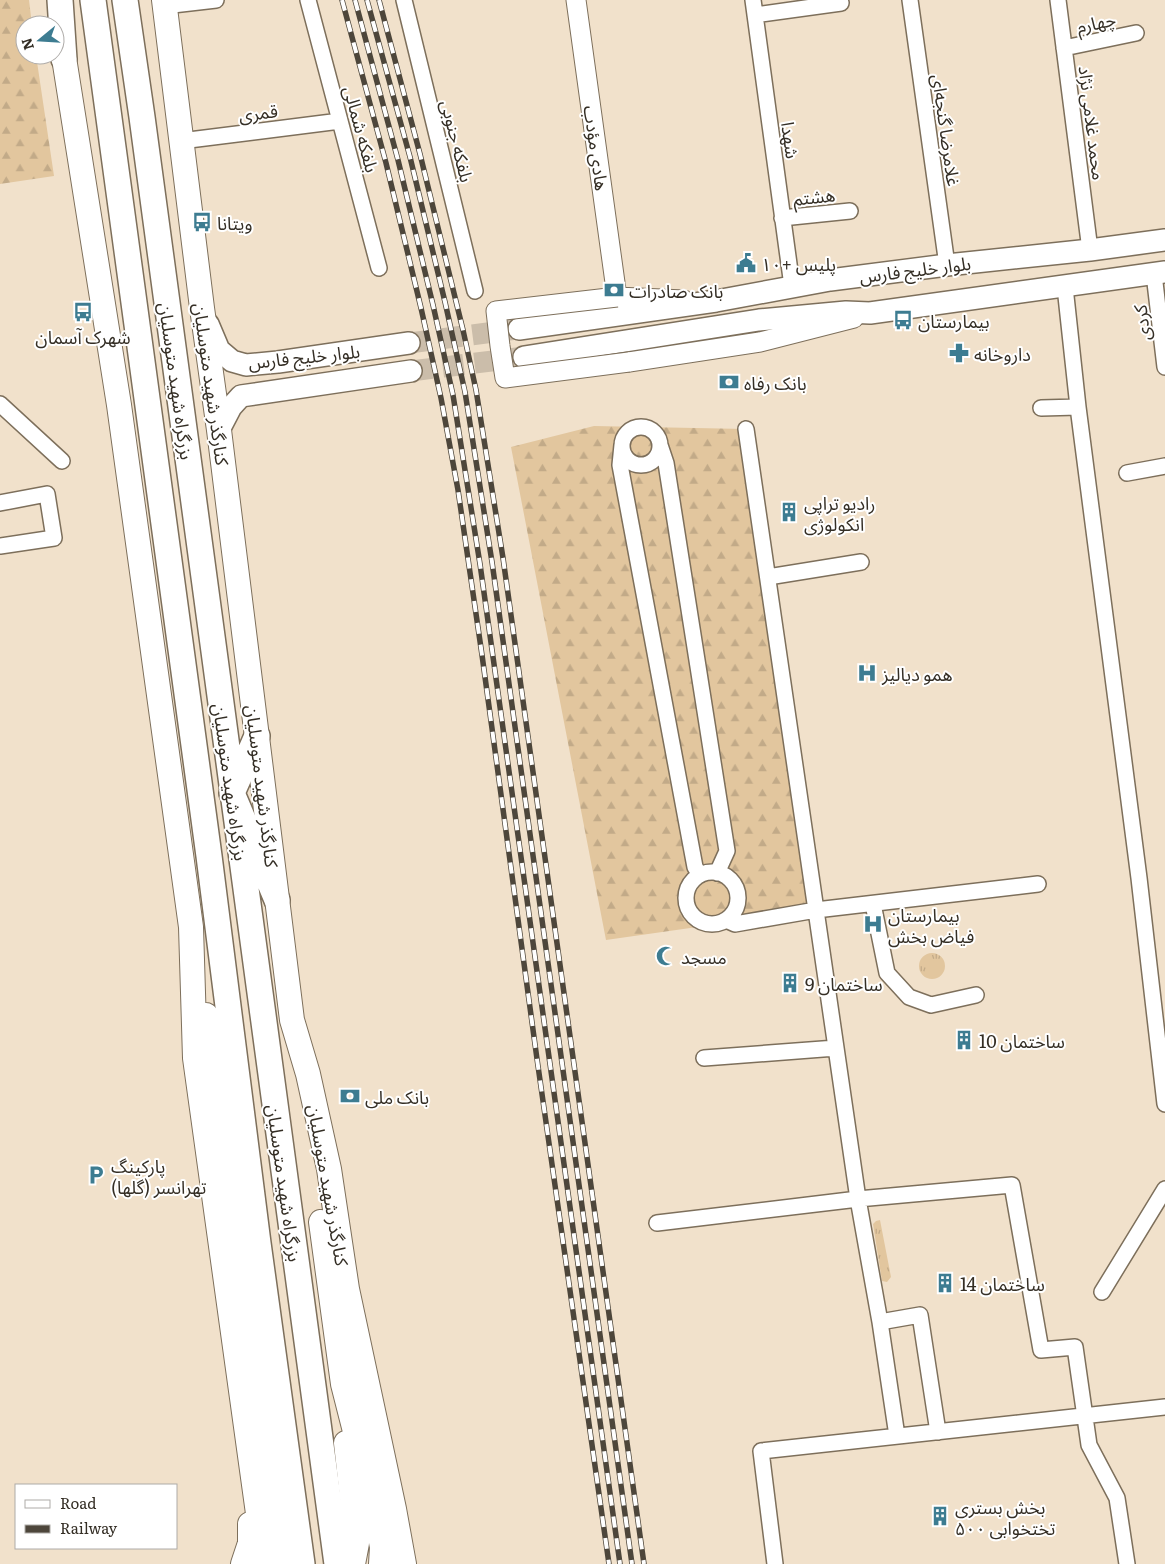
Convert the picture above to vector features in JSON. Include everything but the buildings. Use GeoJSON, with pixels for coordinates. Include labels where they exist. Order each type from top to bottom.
{"type":"FeatureCollection","features":[{"type":"Feature","properties":{"kind":"highway"},"geometry":{"type":"LineString","coordinates":[[60,0],[61,15]]}},
{"type":"Feature","properties":{"kind":"highway","name":"بزرگراه شهید متوسلیان"},"geometry":{"type":"LineString","coordinates":[[94,0],[302,1564]]}},
{"type":"Feature","properties":{"kind":"highway","name":"بزرگراه شهید متوسلیان"},"geometry":{"type":"LineString","coordinates":[[125,0],[337,1564]]}},
{"type":"Feature","properties":{"kind":"highway"},"geometry":{"type":"LineString","coordinates":[[257,736],[232,793],[277,900]]}},
{"type":"Feature","properties":{"kind":"main road"},"geometry":{"type":"LineString","coordinates":[[56,0],[58,15]]}},
{"type":"Feature","properties":{"kind":"main road","name":"کنارگذر شهید متوسلیان"},"geometry":{"type":"LineString","coordinates":[[164,3],[292,1020],[308,1074],[329,1169],[347,1289],[394,1508],[404,1564]]}},
{"type":"Feature","properties":{"kind":"main road"},"geometry":{"type":"LineString","coordinates":[[65,65],[119,405],[191,927],[215,1065],[278,1525],[283,1557],[286,1564]]}},
{"type":"Feature","properties":{"kind":"main road","name":"بلوار خلیج فارس"},"geometry":{"type":"LineString","coordinates":[[519,329],[716,301],[792,286],[947,264],[1090,250],[1165,240]]}},
{"type":"Feature","properties":{"kind":"main road","name":"بلوار خلیج فارس"},"geometry":{"type":"LineString","coordinates":[[524,357],[759,320],[846,312],[870,313],[1159,273]]}},
{"type":"Feature","properties":{"kind":"main road","name":"بلوار خلیج فارس"},"geometry":{"type":"LineString","coordinates":[[202,308],[219,350],[232,361],[246,365],[409,343]]}},
{"type":"Feature","properties":{"kind":"main road","name":"بلوار خلیج فارس"},"geometry":{"type":"LineString","coordinates":[[219,430],[231,407],[241,396],[411,371]]}},
{"type":"Feature","properties":{"kind":"main road"},"geometry":{"type":"LineString","coordinates":[[191,927],[195,1058],[265,1564]]}},
{"type":"Feature","properties":{"kind":"main road"},"geometry":{"type":"LineString","coordinates":[[292,1020],[343,1384],[375,1510],[382,1547],[381,1564]]}},
{"type":"Feature","properties":{"kind":"main road"},"geometry":{"type":"LineString","coordinates":[[343,1384],[343,1412],[357,1543],[352,1564]]}},
{"type":"Feature","properties":{"kind":"main road"},"geometry":{"type":"LineString","coordinates":[[243,1564],[250,1543],[251,1457]]}},
{"type":"Feature","properties":{"kind":"street"},"geometry":{"type":"LineString","coordinates":[[164,3],[216,0]]}},
{"type":"Feature","properties":{"kind":"street","name":"بلفکه شمالی"},"geometry":{"type":"LineString","coordinates":[[308,0],[379,268]]}},
{"type":"Feature","properties":{"kind":"street","name":"بلفکه جنوبی"},"geometry":{"type":"LineString","coordinates":[[404,0],[475,292]]}},
{"type":"Feature","properties":{"kind":"street","name":"هادی مؤدب"},"geometry":{"type":"LineString","coordinates":[[576,0],[617,296]]}},
{"type":"Feature","properties":{"kind":"street","name":"غلامرضا گنجه‌ای"},"geometry":{"type":"LineString","coordinates":[[910,0],[947,264]]}},
{"type":"Feature","properties":{"kind":"street","name":"محمد غلامی نژاد"},"geometry":{"type":"LineString","coordinates":[[1058,0],[1090,250]]}},
{"type":"Feature","properties":{"kind":"street"},"geometry":{"type":"LineString","coordinates":[[754,8],[841,3]]}},
{"type":"Feature","properties":{"kind":"street","name":"شهدا"},"geometry":{"type":"LineString","coordinates":[[754,8],[792,286]]}},
{"type":"Feature","properties":{"kind":"street","name":"چهارم"},"geometry":{"type":"LineString","coordinates":[[1064,48],[1136,33]]}},
{"type":"Feature","properties":{"kind":"street","name":"قمری"},"geometry":{"type":"LineString","coordinates":[[181,141],[340,121]]}},
{"type":"Feature","properties":{"kind":"street","name":"هشتم"},"geometry":{"type":"LineString","coordinates":[[782,218],[850,211]]}},
{"type":"Feature","properties":{"kind":"street","name":"کردی"},"geometry":{"type":"LineString","coordinates":[[1159,273],[1165,367]]}},
{"type":"Feature","properties":{"kind":"street"},"geometry":{"type":"LineString","coordinates":[[1064,287],[1139,878],[1165,1104]]}},
{"type":"Feature","properties":{"kind":"street"},"geometry":{"type":"LineString","coordinates":[[716,301],[617,296],[496,311],[505,378],[630,362],[760,342],[870,313]]}},
{"type":"Feature","properties":{"kind":"street"},"geometry":{"type":"LineString","coordinates":[[0,404],[62,462]]}},
{"type":"Feature","properties":{"kind":"street"},"geometry":{"type":"LineString","coordinates":[[1042,408],[1078,408]]}},
{"type":"Feature","properties":{"kind":"street"},"geometry":{"type":"LineString","coordinates":[[700,875],[696,867],[620,465],[622,445],[627,433],[638,427],[651,430],[656,435],[666,463],[727,851],[717,873]]}},
{"type":"Feature","properties":{"kind":"street"},"geometry":{"type":"LineString","coordinates":[[746,429],[858,1200],[880,1322],[897,1436]]}},
{"type":"Feature","properties":{"kind":"street"},"geometry":{"type":"LineString","coordinates":[[622,445],[622,451],[629,460],[634,464],[640,465],[646,464],[655,458],[660,445]]}},
{"type":"Feature","properties":{"kind":"street"},"geometry":{"type":"LineString","coordinates":[[1127,473],[1165,466]]}},
{"type":"Feature","properties":{"kind":"street"},"geometry":{"type":"LineString","coordinates":[[0,503],[46,494],[54,538],[0,546]]}},
{"type":"Feature","properties":{"kind":"street"},"geometry":{"type":"LineString","coordinates":[[768,577],[861,562]]}},
{"type":"Feature","properties":{"kind":"street"},"geometry":{"type":"LineString","coordinates":[[709,872],[717,873],[726,876],[737,889],[737,906],[733,914],[726,920],[719,923],[703,923],[690,912],[686,896],[694,880],[700,875],[709,872]]}},
{"type":"Feature","properties":{"kind":"street"},"geometry":{"type":"LineString","coordinates":[[726,920],[735,924],[816,910],[1038,884]]}},
{"type":"Feature","properties":{"kind":"street"},"geometry":{"type":"LineString","coordinates":[[873,904],[886,973],[909,997],[931,1005],[976,995]]}},
{"type":"Feature","properties":{"kind":"street"},"geometry":{"type":"LineString","coordinates":[[704,1058],[836,1048]]}},
{"type":"Feature","properties":{"kind":"street"},"geometry":{"type":"LineString","coordinates":[[657,1223],[1012,1185],[1042,1350],[1075,1347],[1089,1445],[1117,1498],[1127,1564]]}},
{"type":"Feature","properties":{"kind":"street"},"geometry":{"type":"LineString","coordinates":[[1102,1292],[1165,1189]]}},
{"type":"Feature","properties":{"kind":"street"},"geometry":{"type":"LineString","coordinates":[[880,1322],[920,1315],[938,1432]]}},
{"type":"Feature","properties":{"kind":"street"},"geometry":{"type":"LineString","coordinates":[[775,1564],[761,1451],[1165,1407]]}},
{"type":"Feature","properties":{"kind":"green space"},"geometry":{"type":"Polygon","coordinates":[[[0,0],[29,0],[31,15],[15,15],[15,65],[37,65],[54,176],[0,184],[0,0]]]}},
{"type":"Feature","properties":{"kind":"green space"},"geometry":{"type":"Polygon","coordinates":[[[594,426],[746,429],[816,910],[606,940],[511,447],[594,426]]]}},
{"type":"Feature","properties":{"kind":"green space"},"geometry":{"type":"Polygon","coordinates":[[[932,953],[941,957],[945,966],[941,975],[932,979],[923,975],[919,966],[923,957],[932,953]]]}},
{"type":"Feature","properties":{"kind":"green space"},"geometry":{"type":"Polygon","coordinates":[[[880,1220],[891,1277],[887,1282],[882,1281],[873,1224],[880,1220]]]}},
{"type":"Feature","properties":{"kind":"tunnel"},"geometry":{"type":"LineString","coordinates":[[409,343],[518,329]]}},
{"type":"Feature","properties":{"kind":"tunnel"},"geometry":{"type":"LineString","coordinates":[[411,371],[524,357]]}},
{"type":"Feature","properties":{"kind":"railway"},"geometry":{"type":"LineString","coordinates":[[342,0],[386,163],[421,308],[441,398],[458,490],[609,1564]]}},
{"type":"Feature","properties":{"kind":"railway"},"geometry":{"type":"LineString","coordinates":[[355,0],[398,160],[453,395],[480,564],[620,1564]]}},
{"type":"Feature","properties":{"kind":"railway"},"geometry":{"type":"LineString","coordinates":[[367,0],[410,157],[465,392],[492,562],[632,1564]]}},
{"type":"Feature","properties":{"kind":"railway"},"geometry":{"type":"LineString","coordinates":[[379,0],[420,154],[476,390],[503,558],[644,1564]]}},
{"type":"Feature","properties":{"kind":"place","name":"ویتانا"},"geometry":{"type":"Point","coordinates":[202,222]}},
{"type":"Feature","properties":{"kind":"place","name":"پلیس +۱۰"},"geometry":{"type":"Point","coordinates":[746,263]}},
{"type":"Feature","properties":{"kind":"place","name":"بانک صادرات"},"geometry":{"type":"Point","coordinates":[614,290]}},
{"type":"Feature","properties":{"kind":"place","name":"شهرک آسمان"},"geometry":{"type":"Point","coordinates":[83,312]}},
{"type":"Feature","properties":{"kind":"place","name":"بیمارستان"},"geometry":{"type":"Point","coordinates":[903,320]}},
{"type":"Feature","properties":{"kind":"place","name":"داروخانه"},"geometry":{"type":"Point","coordinates":[959,353]}},
{"type":"Feature","properties":{"kind":"place","name":"بانک رفاه"},"geometry":{"type":"Point","coordinates":[729,382]}},
{"type":"Feature","properties":{"kind":"place","name":"رادیو تراپی انکولوژی"},"geometry":{"type":"Point","coordinates":[789,512]}},
{"type":"Feature","properties":{"kind":"place","name":"همو دیالیز"},"geometry":{"type":"Point","coordinates":[867,673]}},
{"type":"Feature","properties":{"kind":"place","name":"بیمارستان فیاض بخش"},"geometry":{"type":"Point","coordinates":[873,924]}},
{"type":"Feature","properties":{"kind":"place","name":"مسجد"},"geometry":{"type":"Point","coordinates":[666,956]}},
{"type":"Feature","properties":{"kind":"place","name":"ساختمان 9"},"geometry":{"type":"Point","coordinates":[790,983]}},
{"type":"Feature","properties":{"kind":"place","name":"ساختمان 10"},"geometry":{"type":"Point","coordinates":[964,1040]}},
{"type":"Feature","properties":{"kind":"place","name":"بانک ملی"},"geometry":{"type":"Point","coordinates":[350,1096]}},
{"type":"Feature","properties":{"kind":"place","name":"پارکینگ تهرانسر (گلها)"},"geometry":{"type":"Point","coordinates":[96,1175]}},
{"type":"Feature","properties":{"kind":"place","name":"ساختمان 14"},"geometry":{"type":"Point","coordinates":[945,1283]}},
{"type":"Feature","properties":{"kind":"place","name":"بخش بستری ۵۰۰ تختخوابی"},"geometry":{"type":"Point","coordinates":[940,1516]}}]}
